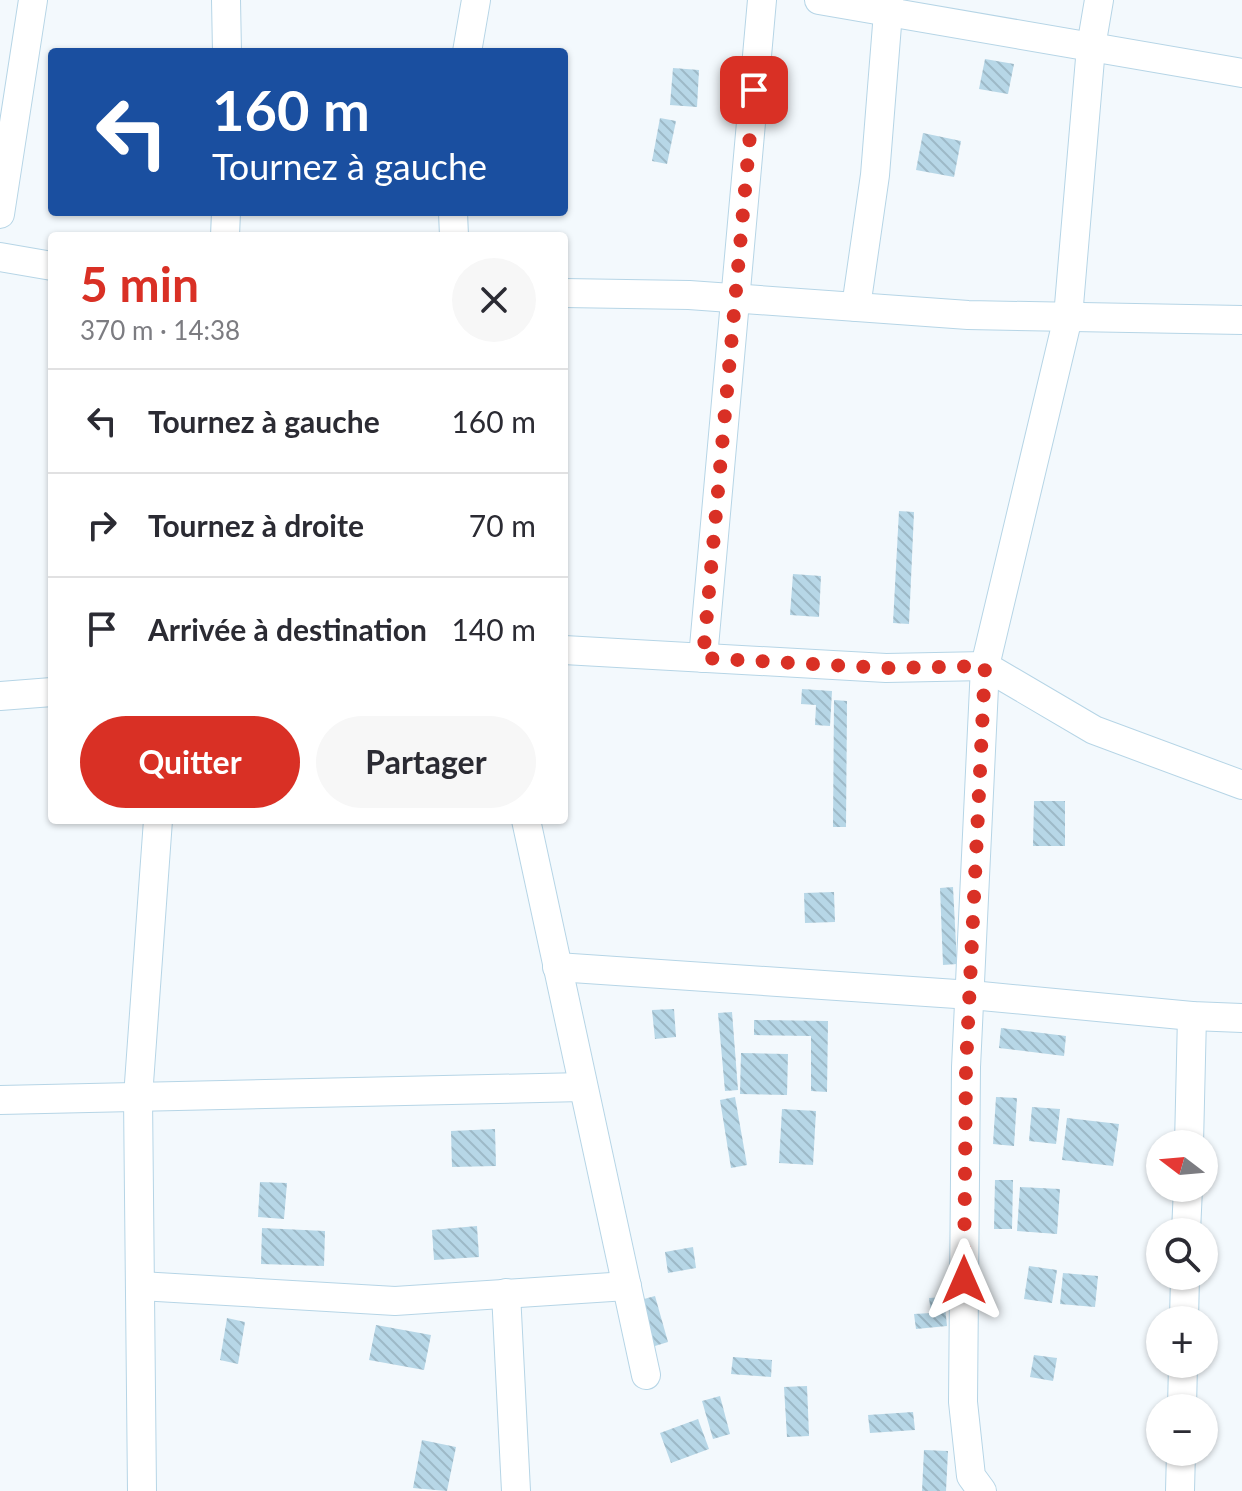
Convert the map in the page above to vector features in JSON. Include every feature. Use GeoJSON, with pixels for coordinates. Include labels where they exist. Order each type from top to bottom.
{"type":"FeatureCollection","features":[{"type":"Feature","properties":{"kind":"street"},"geometry":{"type":"LineString","coordinates":[[0,214],[33,0]]}},
{"type":"Feature","properties":{"kind":"street"},"geometry":{"type":"LineString","coordinates":[[226,0],[227,48]]}},
{"type":"Feature","properties":{"kind":"street"},"geometry":{"type":"LineString","coordinates":[[468,48],[476,0]]}},
{"type":"Feature","properties":{"kind":"street"},"geometry":{"type":"LineString","coordinates":[[703,658],[762,0]]}},
{"type":"Feature","properties":{"kind":"street"},"geometry":{"type":"LineString","coordinates":[[819,0],[888,6],[1091,47],[1242,73]]}},
{"type":"Feature","properties":{"kind":"street"},"geometry":{"type":"LineString","coordinates":[[982,1491],[971,1476],[963,1402],[966,1067],[985,666],[1068,317],[1091,47],[1099,0]]}},
{"type":"Feature","properties":{"kind":"street"},"geometry":{"type":"LineString","coordinates":[[856,307],[875,175],[888,6]]}},
{"type":"Feature","properties":{"kind":"street"},"geometry":{"type":"LineString","coordinates":[[0,257],[48,265]]}},
{"type":"Feature","properties":{"kind":"street"},"geometry":{"type":"LineString","coordinates":[[568,293],[689,295],[968,315],[1242,320]]}},
{"type":"Feature","properties":{"kind":"street"},"geometry":{"type":"LineString","coordinates":[[568,650],[886,668],[985,666],[1094,730],[1242,785]]}},
{"type":"Feature","properties":{"kind":"street"},"geometry":{"type":"LineString","coordinates":[[0,696],[48,692]]}},
{"type":"Feature","properties":{"kind":"street"},"geometry":{"type":"LineString","coordinates":[[142,1491],[138,1097],[158,824]]}},
{"type":"Feature","properties":{"kind":"street"},"geometry":{"type":"LineString","coordinates":[[527,824],[646,1375]]}},
{"type":"Feature","properties":{"kind":"street"},"geometry":{"type":"LineString","coordinates":[[557,967],[971,995],[1242,1018]]}},
{"type":"Feature","properties":{"kind":"street"},"geometry":{"type":"LineString","coordinates":[[1189,1130],[1192,1016]]}},
{"type":"Feature","properties":{"kind":"street"},"geometry":{"type":"LineString","coordinates":[[0,1100],[583,1087]]}},
{"type":"Feature","properties":{"kind":"street"},"geometry":{"type":"LineString","coordinates":[[140,1286],[395,1301],[627,1286]]}},
{"type":"Feature","properties":{"kind":"street"},"geometry":{"type":"LineString","coordinates":[[506,1293],[516,1491]]}},
{"type":"Feature","properties":{"kind":"street"},"geometry":{"type":"LineString","coordinates":[[1180,1491],[1181,1466]]}},
{"type":"Feature","properties":{"kind":"building"},"geometry":{"type":"Polygon","coordinates":[[[985,59],[1014,64],[1008,94],[979,89],[985,59]]]}},
{"type":"Feature","properties":{"kind":"building"},"geometry":{"type":"Polygon","coordinates":[[[673,68],[699,70],[697,107],[670,105],[673,68]]]}},
{"type":"Feature","properties":{"kind":"building"},"geometry":{"type":"Polygon","coordinates":[[[660,118],[676,121],[667,164],[652,161],[660,118]]]}},
{"type":"Feature","properties":{"kind":"building"},"geometry":{"type":"Polygon","coordinates":[[[923,133],[961,141],[954,177],[916,170],[923,133]]]}},
{"type":"Feature","properties":{"kind":"building"},"geometry":{"type":"Polygon","coordinates":[[[899,511],[914,512],[909,624],[893,623],[899,511]]]}},
{"type":"Feature","properties":{"kind":"building"},"geometry":{"type":"Polygon","coordinates":[[[793,574],[821,576],[819,617],[790,615],[793,574]]]}},
{"type":"Feature","properties":{"kind":"building"},"geometry":{"type":"Polygon","coordinates":[[[802,689],[832,691],[830,726],[815,725],[816,705],[801,704],[802,689]]]}},
{"type":"Feature","properties":{"kind":"building"},"geometry":{"type":"Polygon","coordinates":[[[834,700],[847,701],[846,827],[833,827],[834,700]]]}},
{"type":"Feature","properties":{"kind":"building"},"geometry":{"type":"Polygon","coordinates":[[[1034,801],[1065,801],[1065,846],[1033,846],[1034,801]]]}},
{"type":"Feature","properties":{"kind":"building"},"geometry":{"type":"Polygon","coordinates":[[[953,887],[957,964],[943,965],[940,888],[953,887]]]}},
{"type":"Feature","properties":{"kind":"building"},"geometry":{"type":"Polygon","coordinates":[[[834,892],[835,922],[805,923],[804,893],[834,892]]]}},
{"type":"Feature","properties":{"kind":"building"},"geometry":{"type":"Polygon","coordinates":[[[674,1009],[676,1037],[655,1039],[652,1010],[674,1009]]]}},
{"type":"Feature","properties":{"kind":"building"},"geometry":{"type":"Polygon","coordinates":[[[732,1012],[738,1090],[725,1091],[718,1013],[732,1012]]]}},
{"type":"Feature","properties":{"kind":"building"},"geometry":{"type":"Polygon","coordinates":[[[754,1020],[828,1021],[827,1092],[811,1091],[811,1036],[754,1035],[754,1020]]]}},
{"type":"Feature","properties":{"kind":"building"},"geometry":{"type":"Polygon","coordinates":[[[1001,1028],[1066,1036],[1064,1056],[999,1048],[1001,1028]]]}},
{"type":"Feature","properties":{"kind":"building"},"geometry":{"type":"Polygon","coordinates":[[[741,1053],[788,1054],[787,1095],[740,1094],[741,1053]]]}},
{"type":"Feature","properties":{"kind":"building"},"geometry":{"type":"Polygon","coordinates":[[[735,1097],[747,1165],[731,1168],[720,1100],[735,1097]]]}},
{"type":"Feature","properties":{"kind":"building"},"geometry":{"type":"Polygon","coordinates":[[[996,1097],[1017,1098],[1014,1146],[993,1144],[996,1097]]]}},
{"type":"Feature","properties":{"kind":"building"},"geometry":{"type":"Polygon","coordinates":[[[1032,1107],[1060,1109],[1056,1144],[1029,1141],[1032,1107]]]}},
{"type":"Feature","properties":{"kind":"building"},"geometry":{"type":"Polygon","coordinates":[[[782,1109],[816,1111],[813,1165],[779,1163],[782,1109]]]}},
{"type":"Feature","properties":{"kind":"building"},"geometry":{"type":"Polygon","coordinates":[[[1067,1118],[1119,1124],[1113,1166],[1062,1160],[1067,1118]]]}},
{"type":"Feature","properties":{"kind":"building"},"geometry":{"type":"Polygon","coordinates":[[[495,1129],[496,1166],[452,1167],[451,1131],[495,1129]]]}},
{"type":"Feature","properties":{"kind":"building"},"geometry":{"type":"Polygon","coordinates":[[[995,1180],[1013,1180],[1012,1229],[994,1229],[995,1180]]]}},
{"type":"Feature","properties":{"kind":"building"},"geometry":{"type":"Polygon","coordinates":[[[260,1182],[287,1183],[284,1219],[258,1217],[260,1182]]]}},
{"type":"Feature","properties":{"kind":"building"},"geometry":{"type":"Polygon","coordinates":[[[1020,1187],[1060,1189],[1057,1234],[1017,1231],[1020,1187]]]}},
{"type":"Feature","properties":{"kind":"building"},"geometry":{"type":"Polygon","coordinates":[[[477,1226],[479,1257],[434,1260],[432,1230],[477,1226]]]}},
{"type":"Feature","properties":{"kind":"building"},"geometry":{"type":"Polygon","coordinates":[[[262,1228],[325,1231],[324,1266],[261,1264],[262,1228]]]}},
{"type":"Feature","properties":{"kind":"building"},"geometry":{"type":"Polygon","coordinates":[[[693,1247],[696,1268],[668,1273],[665,1252],[693,1247]]]}},
{"type":"Feature","properties":{"kind":"building"},"geometry":{"type":"Polygon","coordinates":[[[1029,1266],[1057,1270],[1052,1303],[1024,1299],[1029,1266]]]}},
{"type":"Feature","properties":{"kind":"building"},"geometry":{"type":"Polygon","coordinates":[[[1063,1273],[1098,1276],[1095,1307],[1060,1304],[1063,1273]]]}},
{"type":"Feature","properties":{"kind":"building"},"geometry":{"type":"Polygon","coordinates":[[[655,1296],[668,1342],[645,1349],[633,1302],[655,1296]]]}},
{"type":"Feature","properties":{"kind":"building"},"geometry":{"type":"Polygon","coordinates":[[[944,1297],[947,1326],[916,1329],[914,1314],[931,1313],[929,1298],[944,1297]]]}},
{"type":"Feature","properties":{"kind":"building"},"geometry":{"type":"Polygon","coordinates":[[[227,1318],[245,1322],[238,1364],[220,1360],[227,1318]]]}},
{"type":"Feature","properties":{"kind":"building"},"geometry":{"type":"Polygon","coordinates":[[[376,1325],[431,1335],[424,1370],[369,1360],[376,1325]]]}},
{"type":"Feature","properties":{"kind":"building"},"geometry":{"type":"Polygon","coordinates":[[[1034,1355],[1057,1358],[1053,1381],[1030,1377],[1034,1355]]]}},
{"type":"Feature","properties":{"kind":"building"},"geometry":{"type":"Polygon","coordinates":[[[733,1357],[772,1360],[771,1377],[731,1374],[733,1357]]]}},
{"type":"Feature","properties":{"kind":"building"},"geometry":{"type":"Polygon","coordinates":[[[807,1386],[809,1436],[787,1437],[784,1387],[807,1386]]]}},
{"type":"Feature","properties":{"kind":"building"},"geometry":{"type":"Polygon","coordinates":[[[720,1396],[730,1434],[713,1439],[702,1401],[720,1396]]]}},
{"type":"Feature","properties":{"kind":"building"},"geometry":{"type":"Polygon","coordinates":[[[913,1412],[915,1430],[870,1433],[868,1415],[913,1412]]]}},
{"type":"Feature","properties":{"kind":"building"},"geometry":{"type":"Polygon","coordinates":[[[698,1419],[709,1449],[671,1463],[660,1433],[698,1419]]]}},
{"type":"Feature","properties":{"kind":"building"},"geometry":{"type":"Polygon","coordinates":[[[422,1440],[456,1447],[447,1491],[413,1488],[422,1440]]]}},
{"type":"Feature","properties":{"kind":"building"},"geometry":{"type":"Polygon","coordinates":[[[924,1450],[948,1451],[946,1491],[922,1491],[924,1450]]]}},
{"type":"Feature","properties":{"kind":"route"},"geometry":{"type":"LineString","coordinates":[[754,90],[703,658],[886,668],[985,666],[966,1067],[964,1280]]}}]}
